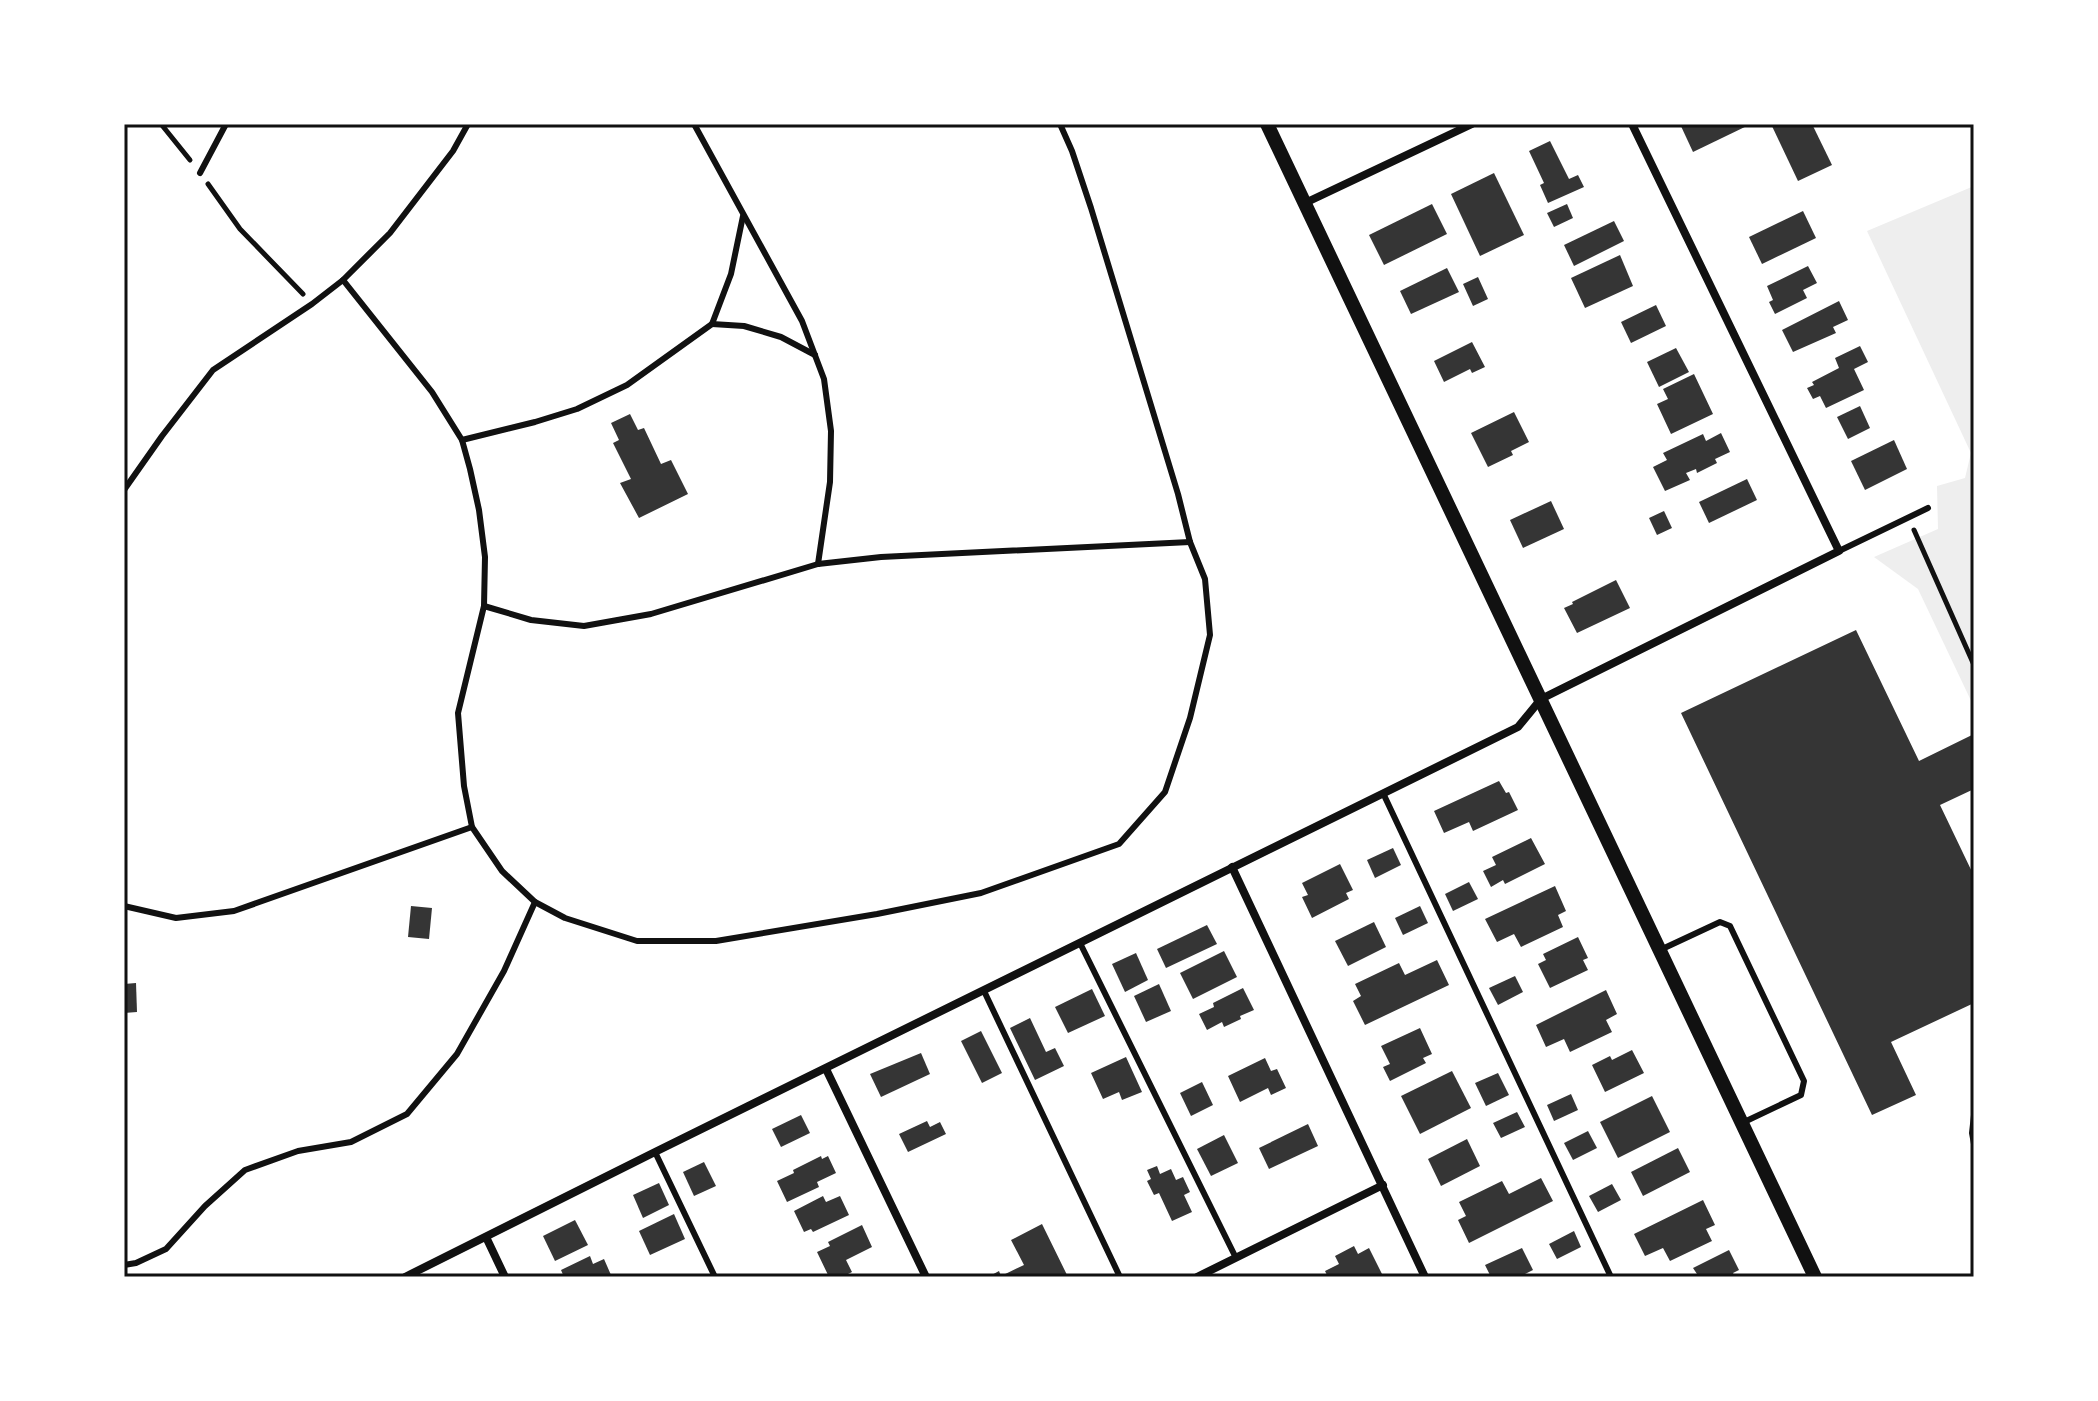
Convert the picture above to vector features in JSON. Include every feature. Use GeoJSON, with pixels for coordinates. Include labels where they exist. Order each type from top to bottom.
{"type":"FeatureCollection","features":[{"type":"Feature","properties":{"kind":"street"},"geometry":{"type":"LineString","coordinates":[[1267,124],[1815,1277]]}},
{"type":"Feature","properties":{"kind":"street"},"geometry":{"type":"LineString","coordinates":[[1305,203],[1472,124]]}},
{"type":"Feature","properties":{"kind":"street"},"geometry":{"type":"LineString","coordinates":[[405,1277],[1518,727],[1541,699],[1839,551],[1632,124]]}},
{"type":"Feature","properties":{"kind":"street"},"geometry":{"type":"LineString","coordinates":[[1232,867],[1425,1277]]}},
{"type":"Feature","properties":{"kind":"street"},"geometry":{"type":"LineString","coordinates":[[826,1069],[926,1277]]}},
{"type":"Feature","properties":{"kind":"street"},"geometry":{"type":"LineString","coordinates":[[1197,1277],[1383,1185]]}},
{"type":"Feature","properties":{"kind":"street"},"geometry":{"type":"LineString","coordinates":[[486,1237],[505,1277]]}},
{"type":"Feature","properties":{"kind":"lane"},"geometry":{"type":"LineString","coordinates":[[200,173],[226,124]]}},
{"type":"Feature","properties":{"kind":"lane"},"geometry":{"type":"LineString","coordinates":[[124,490],[213,370],[312,304],[343,280],[390,233],[453,151],[468,124]]}},
{"type":"Feature","properties":{"kind":"lane"},"geometry":{"type":"LineString","coordinates":[[694,124],[802,321],[824,379],[831,431],[830,482],[818,564]]}},
{"type":"Feature","properties":{"kind":"lane"},"geometry":{"type":"LineString","coordinates":[[343,280],[432,392],[462,440],[470,469],[485,557],[484,606],[458,713],[464,786],[472,827],[502,871],[535,902],[565,918],[637,941],[716,941],[981,893],[1119,844],[1165,792],[1190,718],[1210,635],[1205,579],[1190,542],[1091,208],[1060,124]]}},
{"type":"Feature","properties":{"kind":"lane"},"geometry":{"type":"LineString","coordinates":[[462,440],[577,409],[627,385],[712,324],[731,274],[744,215]]}},
{"type":"Feature","properties":{"kind":"lane"},"geometry":{"type":"LineString","coordinates":[[712,324],[744,326],[781,337],[815,355]]}},
{"type":"Feature","properties":{"kind":"lane"},"geometry":{"type":"LineString","coordinates":[[1839,551],[1928,508]]}},
{"type":"Feature","properties":{"kind":"lane"},"geometry":{"type":"LineString","coordinates":[[484,606],[531,620],[584,626],[651,614],[818,564],[881,557],[1190,542]]}},
{"type":"Feature","properties":{"kind":"lane"},"geometry":{"type":"LineString","coordinates":[[1383,793],[1611,1277]]}},
{"type":"Feature","properties":{"kind":"lane"},"geometry":{"type":"LineString","coordinates":[[124,906],[176,918],[234,911],[472,827]]}},
{"type":"Feature","properties":{"kind":"lane"},"geometry":{"type":"LineString","coordinates":[[124,1265],[136,1263],[166,1249],[205,1206],[245,1170],[298,1151],[351,1142],[407,1114],[457,1054],[504,971],[535,902]]}},
{"type":"Feature","properties":{"kind":"lane"},"geometry":{"type":"LineString","coordinates":[[1660,950],[1720,922],[1730,926],[1804,1081],[1801,1095],[1742,1123]]}},
{"type":"Feature","properties":{"kind":"lane"},"geometry":{"type":"LineString","coordinates":[[1080,943],[1236,1258]]}},
{"type":"Feature","properties":{"kind":"lane"},"geometry":{"type":"LineString","coordinates":[[984,991],[1120,1277]]}},
{"type":"Feature","properties":{"kind":"lane"},"geometry":{"type":"LineString","coordinates":[[1974,1115],[1974,1144]]}},
{"type":"Feature","properties":{"kind":"lane"},"geometry":{"type":"LineString","coordinates":[[655,1152],[715,1277]]}},
{"type":"Feature","properties":{"kind":"path"},"geometry":{"type":"LineString","coordinates":[[161,124],[240,229],[312,304]]}},
{"type":"Feature","properties":{"kind":"path"},"geometry":{"type":"LineString","coordinates":[[1909,518],[1974,665]]}},
{"type":"Feature","properties":{"kind":"shaded area"},"geometry":{"type":"Polygon","coordinates":[[[1974,186],[1974,707],[1918,589],[1874,557],[1938,529],[1937,486],[1965,478],[1971,453],[1867,231],[1974,186]]]}},
{"type":"Feature","properties":{"kind":"building"},"geometry":{"type":"Polygon","coordinates":[[[1680,124],[1751,124],[1693,152],[1680,124]]]}},
{"type":"Feature","properties":{"kind":"building"},"geometry":{"type":"Polygon","coordinates":[[[1771,124],[1812,124],[1832,165],[1798,181],[1771,124]]]}},
{"type":"Feature","properties":{"kind":"building"},"geometry":{"type":"Polygon","coordinates":[[[1550,141],[1569,179],[1578,175],[1584,187],[1548,203],[1540,185],[1544,183],[1529,151],[1550,141]]]}},
{"type":"Feature","properties":{"kind":"building"},"geometry":{"type":"Polygon","coordinates":[[[1494,173],[1524,235],[1480,256],[1451,194],[1494,173]]]}},
{"type":"Feature","properties":{"kind":"building"},"geometry":{"type":"Polygon","coordinates":[[[1432,204],[1447,234],[1384,265],[1369,235],[1432,204]]]}},
{"type":"Feature","properties":{"kind":"building"},"geometry":{"type":"Polygon","coordinates":[[[1567,204],[1573,218],[1554,227],[1547,213],[1567,204]]]}},
{"type":"Feature","properties":{"kind":"building"},"geometry":{"type":"Polygon","coordinates":[[[1803,211],[1816,238],[1762,264],[1749,237],[1803,211]]]}},
{"type":"Feature","properties":{"kind":"building"},"geometry":{"type":"Polygon","coordinates":[[[1614,221],[1624,241],[1574,266],[1564,245],[1614,221]]]}},
{"type":"Feature","properties":{"kind":"building"},"geometry":{"type":"Polygon","coordinates":[[[1620,255],[1633,286],[1585,308],[1571,278],[1620,255]]]}},
{"type":"Feature","properties":{"kind":"building"},"geometry":{"type":"Polygon","coordinates":[[[1808,266],[1817,283],[1803,290],[1807,298],[1775,314],[1769,302],[1773,300],[1767,286],[1808,266]]]}},
{"type":"Feature","properties":{"kind":"building"},"geometry":{"type":"Polygon","coordinates":[[[1447,268],[1459,292],[1411,314],[1400,291],[1447,268]]]}},
{"type":"Feature","properties":{"kind":"building"},"geometry":{"type":"Polygon","coordinates":[[[1478,277],[1488,299],[1473,306],[1463,284],[1478,277]]]}},
{"type":"Feature","properties":{"kind":"building"},"geometry":{"type":"Polygon","coordinates":[[[1839,301],[1848,320],[1833,327],[1836,333],[1793,352],[1782,330],[1839,301]]]}},
{"type":"Feature","properties":{"kind":"building"},"geometry":{"type":"Polygon","coordinates":[[[1656,305],[1666,326],[1631,343],[1621,322],[1656,305]]]}},
{"type":"Feature","properties":{"kind":"building"},"geometry":{"type":"Polygon","coordinates":[[[1472,342],[1485,367],[1472,373],[1470,369],[1444,382],[1434,361],[1472,342]]]}},
{"type":"Feature","properties":{"kind":"building"},"geometry":{"type":"Polygon","coordinates":[[[1860,346],[1868,362],[1854,369],[1864,390],[1826,408],[1820,396],[1813,399],[1807,388],[1814,385],[1812,382],[1839,368],[1835,358],[1860,346]]]}},
{"type":"Feature","properties":{"kind":"building"},"geometry":{"type":"Polygon","coordinates":[[[1676,348],[1689,372],[1659,387],[1647,362],[1676,348]]]}},
{"type":"Feature","properties":{"kind":"building"},"geometry":{"type":"Polygon","coordinates":[[[1694,374],[1713,414],[1671,434],[1657,404],[1668,399],[1663,389],[1694,374]]]}},
{"type":"Feature","properties":{"kind":"building"},"geometry":{"type":"Polygon","coordinates":[[[1860,406],[1870,428],[1848,439],[1837,417],[1860,406]]]}},
{"type":"Feature","properties":{"kind":"building"},"geometry":{"type":"Polygon","coordinates":[[[1514,412],[1529,442],[1511,451],[1513,455],[1488,467],[1471,433],[1514,412]]]}},
{"type":"Feature","properties":{"kind":"building"},"geometry":{"type":"Polygon","coordinates":[[[630,414],[638,430],[644,428],[661,464],[671,460],[688,494],[639,518],[620,483],[631,479],[613,443],[619,440],[611,423],[630,414]]]}},
{"type":"Feature","properties":{"kind":"building"},"geometry":{"type":"Polygon","coordinates":[[[1721,433],[1730,452],[1697,473],[1696,469],[1686,473],[1690,480],[1665,491],[1653,467],[1667,460],[1663,453],[1703,434],[1706,441],[1721,433]]]}},
{"type":"Feature","properties":{"kind":"building"},"geometry":{"type":"Polygon","coordinates":[[[1894,440],[1907,469],[1865,490],[1851,461],[1894,440]]]}},
{"type":"Feature","properties":{"kind":"building"},"geometry":{"type":"Polygon","coordinates":[[[1747,479],[1757,500],[1709,523],[1699,502],[1747,479]]]}},
{"type":"Feature","properties":{"kind":"building"},"geometry":{"type":"Polygon","coordinates":[[[1551,501],[1564,529],[1523,548],[1510,520],[1551,501]]]}},
{"type":"Feature","properties":{"kind":"building"},"geometry":{"type":"Polygon","coordinates":[[[1664,511],[1672,528],[1657,535],[1649,518],[1664,511]]]}},
{"type":"Feature","properties":{"kind":"building"},"geometry":{"type":"Polygon","coordinates":[[[1616,580],[1630,608],[1577,633],[1564,608],[1616,580]]]}},
{"type":"Feature","properties":{"kind":"building"},"geometry":{"type":"Polygon","coordinates":[[[1856,630],[1919,761],[1974,734],[1974,789],[1940,805],[1974,876],[1974,1003],[1891,1042],[1916,1095],[1872,1115],[1681,713],[1856,630]]]}},
{"type":"Feature","properties":{"kind":"building"},"geometry":{"type":"Polygon","coordinates":[[[1499,781],[1518,810],[1473,831],[1469,822],[1444,833],[1434,811],[1499,781]]]}},
{"type":"Feature","properties":{"kind":"building"},"geometry":{"type":"Polygon","coordinates":[[[1531,838],[1545,864],[1505,884],[1503,880],[1491,887],[1483,871],[1496,865],[1492,857],[1531,838]]]}},
{"type":"Feature","properties":{"kind":"building"},"geometry":{"type":"Polygon","coordinates":[[[1393,848],[1401,865],[1375,878],[1367,860],[1393,848]]]}},
{"type":"Feature","properties":{"kind":"building"},"geometry":{"type":"Polygon","coordinates":[[[1340,864],[1353,890],[1346,893],[1349,899],[1312,918],[1302,897],[1308,895],[1302,883],[1340,864]]]}},
{"type":"Feature","properties":{"kind":"building"},"geometry":{"type":"Polygon","coordinates":[[[1469,882],[1478,899],[1453,911],[1445,894],[1469,882]]]}},
{"type":"Feature","properties":{"kind":"building"},"geometry":{"type":"Polygon","coordinates":[[[1555,886],[1566,911],[1558,915],[1563,927],[1521,947],[1514,934],[1497,942],[1485,919],[1555,886]]]}},
{"type":"Feature","properties":{"kind":"building"},"geometry":{"type":"Polygon","coordinates":[[[411,906],[432,908],[429,939],[408,937],[411,906]]]}},
{"type":"Feature","properties":{"kind":"building"},"geometry":{"type":"Polygon","coordinates":[[[1420,906],[1428,923],[1403,935],[1395,918],[1420,906]]]}},
{"type":"Feature","properties":{"kind":"building"},"geometry":{"type":"Polygon","coordinates":[[[1374,922],[1386,947],[1348,966],[1335,941],[1374,922]]]}},
{"type":"Feature","properties":{"kind":"building"},"geometry":{"type":"Polygon","coordinates":[[[1207,925],[1217,944],[1166,968],[1157,949],[1207,925]]]}},
{"type":"Feature","properties":{"kind":"building"},"geometry":{"type":"Polygon","coordinates":[[[1578,937],[1588,958],[1583,960],[1588,970],[1550,988],[1538,964],[1546,960],[1543,954],[1578,937]]]}},
{"type":"Feature","properties":{"kind":"building"},"geometry":{"type":"Polygon","coordinates":[[[1224,951],[1237,977],[1193,999],[1180,973],[1224,951]]]}},
{"type":"Feature","properties":{"kind":"building"},"geometry":{"type":"Polygon","coordinates":[[[1136,953],[1148,980],[1125,992],[1112,964],[1136,953]]]}},
{"type":"Feature","properties":{"kind":"building"},"geometry":{"type":"Polygon","coordinates":[[[1437,960],[1449,985],[1365,1025],[1353,1001],[1361,996],[1355,984],[1399,963],[1405,975],[1437,960]]]}},
{"type":"Feature","properties":{"kind":"building"},"geometry":{"type":"Polygon","coordinates":[[[1515,976],[1523,992],[1498,1005],[1489,988],[1515,976]]]}},
{"type":"Feature","properties":{"kind":"building"},"geometry":{"type":"Polygon","coordinates":[[[136,983],[137,1012],[124,1013],[124,984],[136,983]]]}},
{"type":"Feature","properties":{"kind":"building"},"geometry":{"type":"Polygon","coordinates":[[[1159,984],[1171,1011],[1146,1022],[1134,996],[1159,984]]]}},
{"type":"Feature","properties":{"kind":"building"},"geometry":{"type":"Polygon","coordinates":[[[1243,988],[1254,1010],[1224,1027],[1222,1022],[1207,1030],[1199,1014],[1243,988]]]}},
{"type":"Feature","properties":{"kind":"building"},"geometry":{"type":"Polygon","coordinates":[[[1092,989],[1105,1016],[1068,1033],[1055,1007],[1092,989]]]}},
{"type":"Feature","properties":{"kind":"building"},"geometry":{"type":"Polygon","coordinates":[[[1606,990],[1617,1014],[1606,1020],[1612,1032],[1570,1052],[1564,1039],[1546,1047],[1536,1025],[1606,990]]]}},
{"type":"Feature","properties":{"kind":"building"},"geometry":{"type":"Polygon","coordinates":[[[1030,1018],[1046,1052],[1055,1048],[1064,1066],[1035,1080],[1010,1028],[1030,1018]]]}},
{"type":"Feature","properties":{"kind":"building"},"geometry":{"type":"Polygon","coordinates":[[[1420,1028],[1432,1054],[1423,1058],[1426,1063],[1390,1081],[1383,1067],[1390,1064],[1381,1046],[1420,1028]]]}},
{"type":"Feature","properties":{"kind":"building"},"geometry":{"type":"Polygon","coordinates":[[[981,1031],[1002,1073],[982,1083],[961,1041],[981,1031]]]}},
{"type":"Feature","properties":{"kind":"building"},"geometry":{"type":"Polygon","coordinates":[[[1632,1050],[1644,1073],[1605,1092],[1592,1065],[1632,1050]]]}},
{"type":"Feature","properties":{"kind":"building"},"geometry":{"type":"Polygon","coordinates":[[[921,1053],[930,1074],[881,1097],[870,1074],[921,1053]]]}},
{"type":"Feature","properties":{"kind":"building"},"geometry":{"type":"Polygon","coordinates":[[[1126,1057],[1142,1092],[1122,1100],[1119,1092],[1103,1099],[1091,1073],[1126,1057]]]}},
{"type":"Feature","properties":{"kind":"building"},"geometry":{"type":"Polygon","coordinates":[[[1265,1058],[1271,1071],[1277,1069],[1286,1088],[1271,1095],[1268,1088],[1240,1102],[1228,1076],[1265,1058]]]}},
{"type":"Feature","properties":{"kind":"building"},"geometry":{"type":"Polygon","coordinates":[[[1452,1071],[1471,1108],[1420,1134],[1401,1096],[1452,1071]]]}},
{"type":"Feature","properties":{"kind":"building"},"geometry":{"type":"Polygon","coordinates":[[[1498,1073],[1509,1095],[1486,1106],[1475,1083],[1498,1073]]]}},
{"type":"Feature","properties":{"kind":"building"},"geometry":{"type":"Polygon","coordinates":[[[1202,1082],[1213,1105],[1191,1116],[1180,1093],[1202,1082]]]}},
{"type":"Feature","properties":{"kind":"building"},"geometry":{"type":"Polygon","coordinates":[[[1571,1094],[1578,1110],[1554,1121],[1547,1105],[1571,1094]]]}},
{"type":"Feature","properties":{"kind":"building"},"geometry":{"type":"Polygon","coordinates":[[[1652,1096],[1670,1132],[1618,1158],[1600,1122],[1652,1096]]]}},
{"type":"Feature","properties":{"kind":"building"},"geometry":{"type":"Polygon","coordinates":[[[1517,1112],[1525,1127],[1501,1138],[1493,1123],[1517,1112]]]}},
{"type":"Feature","properties":{"kind":"building"},"geometry":{"type":"Polygon","coordinates":[[[801,1115],[810,1133],[781,1147],[772,1129],[801,1115]]]}},
{"type":"Feature","properties":{"kind":"building"},"geometry":{"type":"Polygon","coordinates":[[[927,1121],[930,1127],[940,1122],[946,1134],[908,1152],[899,1134],[927,1121]]]}},
{"type":"Feature","properties":{"kind":"building"},"geometry":{"type":"Polygon","coordinates":[[[1308,1124],[1318,1146],[1269,1169],[1259,1148],[1308,1124]]]}},
{"type":"Feature","properties":{"kind":"building"},"geometry":{"type":"Polygon","coordinates":[[[1588,1131],[1597,1148],[1573,1160],[1564,1143],[1588,1131]]]}},
{"type":"Feature","properties":{"kind":"building"},"geometry":{"type":"Polygon","coordinates":[[[1224,1135],[1238,1163],[1211,1176],[1197,1149],[1224,1135]]]}},
{"type":"Feature","properties":{"kind":"building"},"geometry":{"type":"Polygon","coordinates":[[[1467,1139],[1480,1166],[1441,1186],[1428,1159],[1467,1139]]]}},
{"type":"Feature","properties":{"kind":"building"},"geometry":{"type":"Polygon","coordinates":[[[1678,1148],[1690,1172],[1643,1196],[1631,1172],[1678,1148]]]}},
{"type":"Feature","properties":{"kind":"building"},"geometry":{"type":"Polygon","coordinates":[[[821,1156],[822,1159],[828,1156],[836,1173],[817,1182],[819,1187],[787,1202],[777,1181],[821,1156]]]}},
{"type":"Feature","properties":{"kind":"building"},"geometry":{"type":"Polygon","coordinates":[[[704,1162],[716,1186],[694,1196],[683,1172],[704,1162]]]}},
{"type":"Feature","properties":{"kind":"building"},"geometry":{"type":"Polygon","coordinates":[[[1157,1166],[1160,1174],[1171,1169],[1176,1180],[1183,1177],[1190,1192],[1184,1195],[1192,1212],[1172,1221],[1159,1193],[1154,1195],[1147,1181],[1151,1179],[1147,1170],[1157,1166]]]}},
{"type":"Feature","properties":{"kind":"building"},"geometry":{"type":"Polygon","coordinates":[[[1541,1178],[1553,1201],[1469,1243],[1458,1220],[1466,1216],[1459,1202],[1502,1181],[1509,1194],[1541,1178]]]}},
{"type":"Feature","properties":{"kind":"building"},"geometry":{"type":"Polygon","coordinates":[[[659,1183],[669,1205],[643,1218],[633,1195],[659,1183]]]}},
{"type":"Feature","properties":{"kind":"building"},"geometry":{"type":"Polygon","coordinates":[[[1612,1184],[1621,1200],[1598,1212],[1589,1196],[1612,1184]]]}},
{"type":"Feature","properties":{"kind":"building"},"geometry":{"type":"Polygon","coordinates":[[[823,1196],[826,1202],[840,1196],[849,1215],[813,1232],[811,1229],[804,1232],[794,1211],[823,1196]]]}},
{"type":"Feature","properties":{"kind":"building"},"geometry":{"type":"Polygon","coordinates":[[[1703,1200],[1715,1225],[1706,1229],[1712,1241],[1670,1261],[1663,1248],[1645,1256],[1634,1234],[1703,1200]]]}},
{"type":"Feature","properties":{"kind":"building"},"geometry":{"type":"Polygon","coordinates":[[[674,1214],[685,1239],[650,1255],[639,1231],[674,1214]]]}},
{"type":"Feature","properties":{"kind":"building"},"geometry":{"type":"Polygon","coordinates":[[[575,1220],[588,1245],[555,1261],[543,1236],[575,1220]]]}},
{"type":"Feature","properties":{"kind":"building"},"geometry":{"type":"Polygon","coordinates":[[[1042,1224],[1068,1277],[988,1277],[999,1271],[1001,1276],[1024,1265],[1011,1240],[1042,1224]]]}},
{"type":"Feature","properties":{"kind":"building"},"geometry":{"type":"Polygon","coordinates":[[[862,1225],[872,1247],[846,1260],[852,1272],[842,1277],[829,1277],[817,1252],[830,1246],[828,1242],[862,1225]]]}},
{"type":"Feature","properties":{"kind":"building"},"geometry":{"type":"Polygon","coordinates":[[[1574,1231],[1581,1247],[1557,1259],[1549,1244],[1574,1231]]]}},
{"type":"Feature","properties":{"kind":"building"},"geometry":{"type":"Polygon","coordinates":[[[1354,1246],[1358,1254],[1369,1248],[1382,1274],[1375,1277],[1328,1277],[1325,1271],[1339,1264],[1335,1256],[1354,1246]]]}},
{"type":"Feature","properties":{"kind":"building"},"geometry":{"type":"Polygon","coordinates":[[[1522,1248],[1533,1270],[1525,1274],[1526,1277],[1491,1277],[1485,1265],[1522,1248]]]}},
{"type":"Feature","properties":{"kind":"building"},"geometry":{"type":"Polygon","coordinates":[[[1729,1250],[1739,1270],[1733,1273],[1735,1277],[1691,1277],[1697,1274],[1693,1268],[1729,1250]]]}},
{"type":"Feature","properties":{"kind":"building"},"geometry":{"type":"Polygon","coordinates":[[[590,1256],[593,1264],[604,1259],[611,1275],[564,1277],[561,1270],[590,1256]]]}}]}
